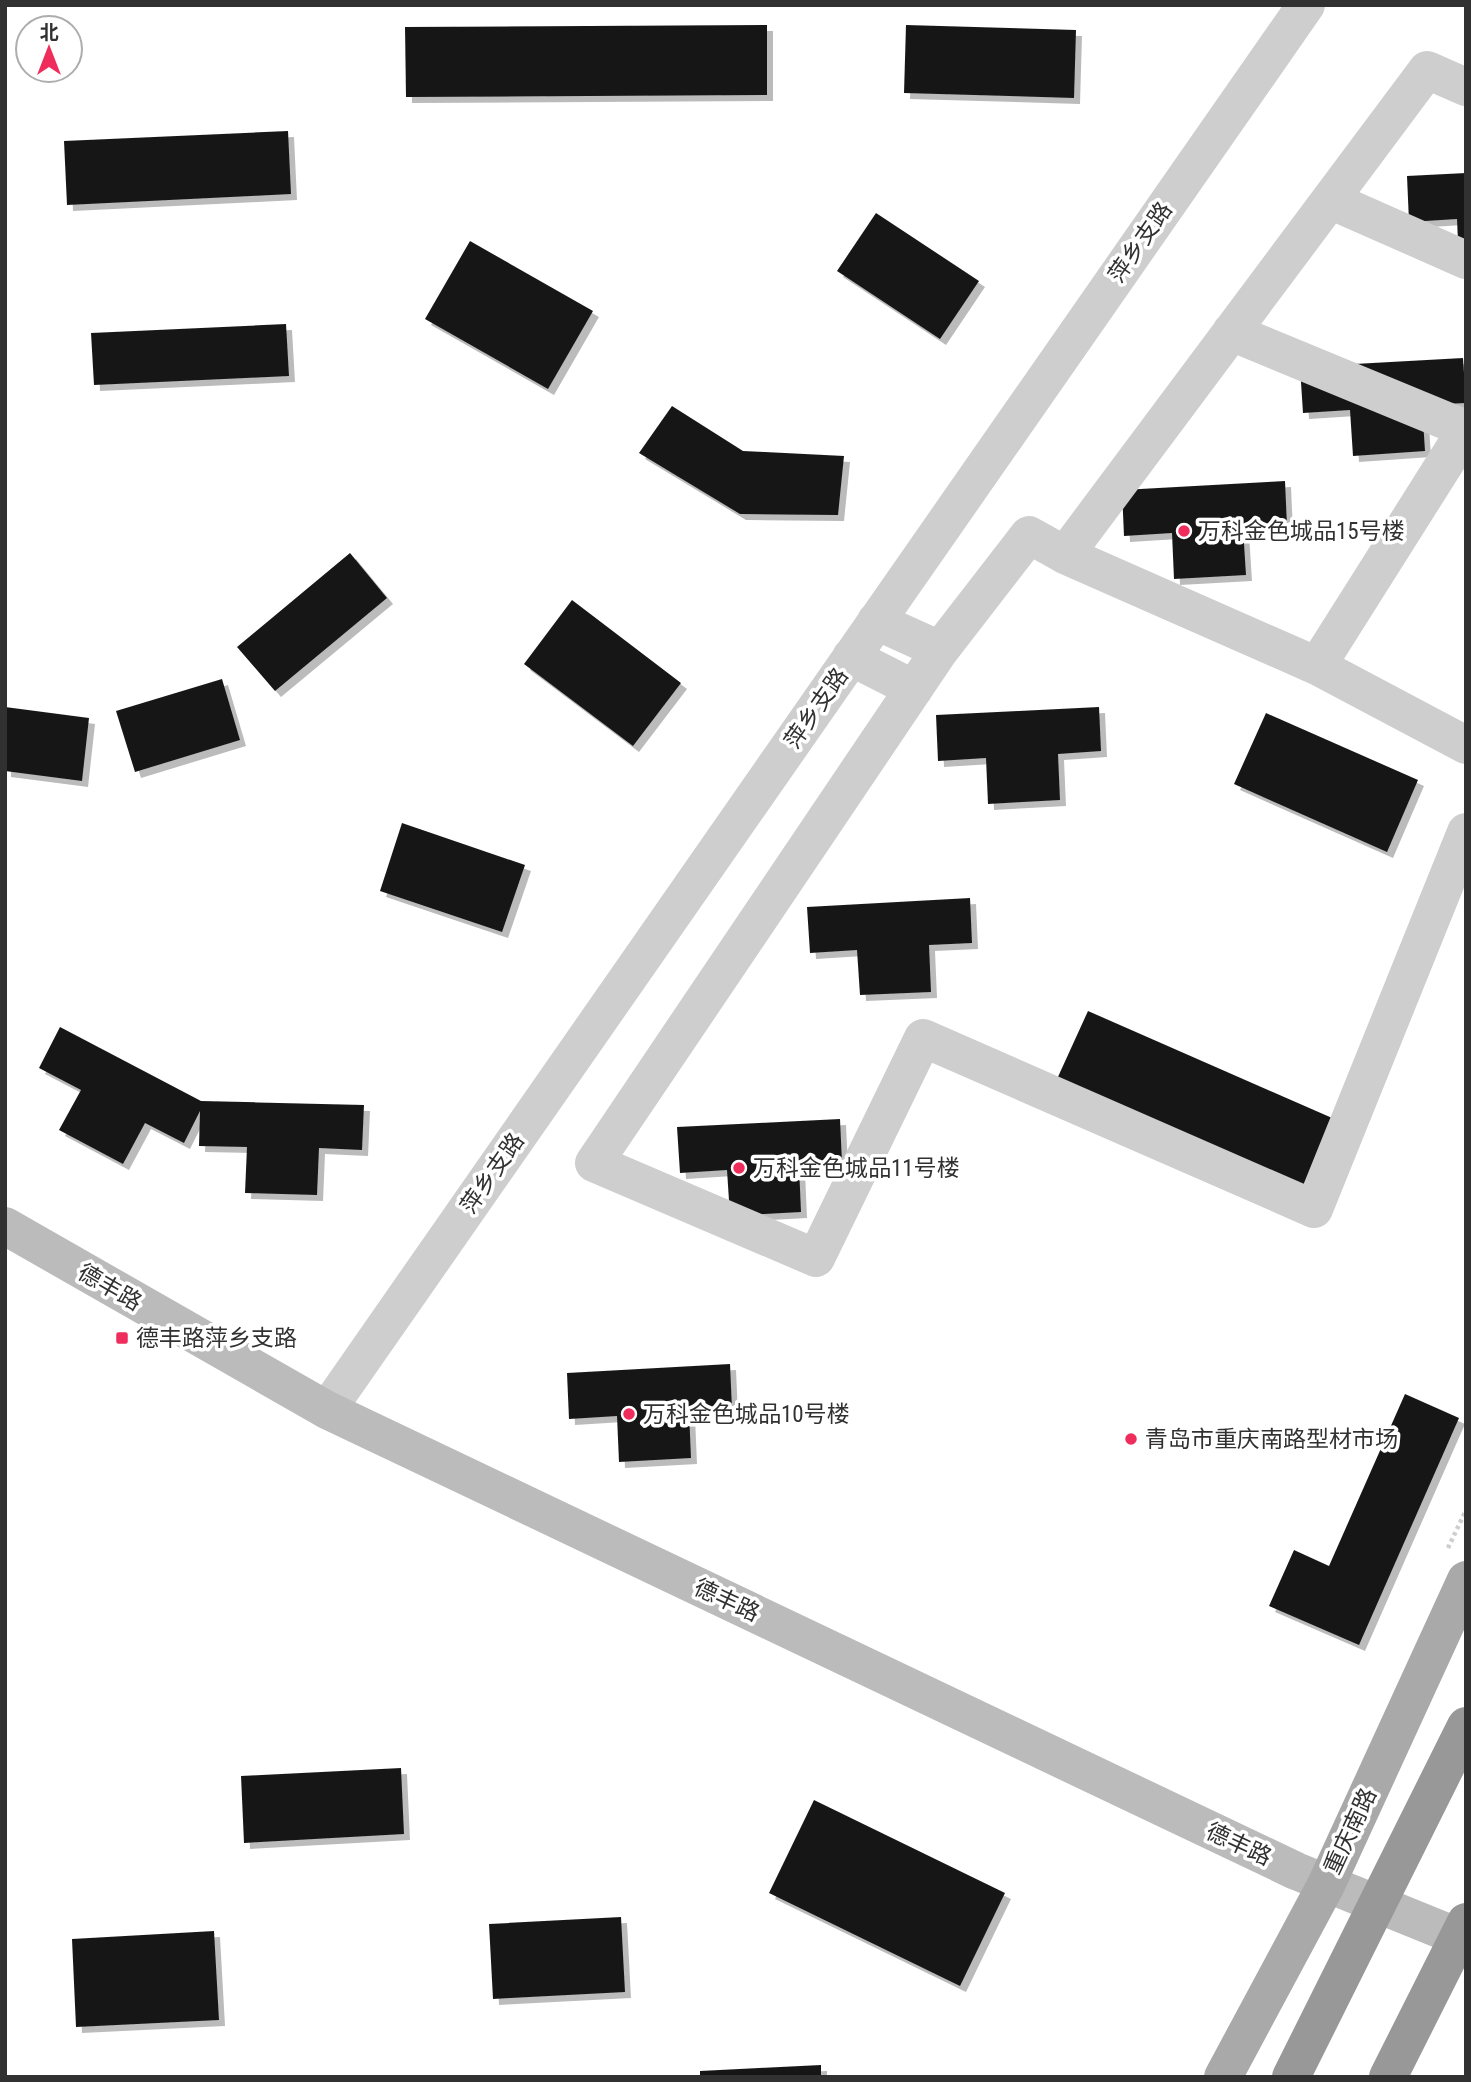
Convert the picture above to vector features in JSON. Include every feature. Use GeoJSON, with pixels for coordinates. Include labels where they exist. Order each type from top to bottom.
{"type":"FeatureCollection","features":[{"type":"Feature","properties":{"kind":"highway"},"geometry":{"type":"LineString","coordinates":[[1291,2077],[1466,1726]]}},
{"type":"Feature","properties":{"kind":"highway"},"geometry":{"type":"LineString","coordinates":[[1388,2077],[1466,1922]]}},
{"type":"Feature","properties":{"kind":"main road","name":"重庆南路"},"geometry":{"type":"LineString","coordinates":[[1223,2077],[1326,1885],[1466,1580]]}},
{"type":"Feature","properties":{"kind":"street","name":"萍乡支路"},"geometry":{"type":"LineString","coordinates":[[327,1410],[1306,5]]}},
{"type":"Feature","properties":{"kind":"street"},"geometry":{"type":"LineString","coordinates":[[1065,555],[1427,70],[1466,87]]}},
{"type":"Feature","properties":{"kind":"street"},"geometry":{"type":"LineString","coordinates":[[1330,200],[1466,260]]}},
{"type":"Feature","properties":{"kind":"street"},"geometry":{"type":"LineString","coordinates":[[1231,332],[1466,430],[1317,666]]}},
{"type":"Feature","properties":{"kind":"street"},"geometry":{"type":"LineString","coordinates":[[1466,745],[1317,666],[1065,555],[1029,535],[940,650],[594,1163],[816,1258],[923,1038],[1314,1209],[1466,832]]}},
{"type":"Feature","properties":{"kind":"street"},"geometry":{"type":"LineString","coordinates":[[876,621],[940,650]]}},
{"type":"Feature","properties":{"kind":"street"},"geometry":{"type":"LineString","coordinates":[[851,657],[914,689]]}},
{"type":"Feature","properties":{"kind":"street","name":"德丰路"},"geometry":{"type":"LineString","coordinates":[[5,1226],[327,1410],[1326,1885],[1466,1940]]}},
{"type":"Feature","properties":{"kind":"building"},"geometry":{"type":"Polygon","coordinates":[[[767,25],[767,95],[406,97],[405,27],[767,25]]]}},
{"type":"Feature","properties":{"kind":"building"},"geometry":{"type":"Polygon","coordinates":[[[906,25],[1076,30],[1074,98],[904,93],[906,25]]]}},
{"type":"Feature","properties":{"kind":"building"},"geometry":{"type":"Polygon","coordinates":[[[288,131],[291,194],[67,205],[64,141],[288,131]]]}},
{"type":"Feature","properties":{"kind":"building"},"geometry":{"type":"Polygon","coordinates":[[[1466,173],[1466,264],[1459,265],[1457,219],[1409,222],[1407,176],[1466,173]]]}},
{"type":"Feature","properties":{"kind":"building"},"geometry":{"type":"Polygon","coordinates":[[[876,213],[979,281],[940,339],[837,271],[876,213]]]}},
{"type":"Feature","properties":{"kind":"building"},"geometry":{"type":"Polygon","coordinates":[[[470,241],[593,311],[548,389],[425,319],[470,241]]]}},
{"type":"Feature","properties":{"kind":"building"},"geometry":{"type":"Polygon","coordinates":[[[286,324],[289,376],[94,385],[91,333],[286,324]]]}},
{"type":"Feature","properties":{"kind":"building"},"geometry":{"type":"Polygon","coordinates":[[[1463,358],[1466,403],[1422,405],[1425,451],[1353,456],[1350,410],[1303,413],[1300,367],[1463,358]]]}},
{"type":"Feature","properties":{"kind":"building"},"geometry":{"type":"Polygon","coordinates":[[[672,406],[743,451],[844,456],[838,515],[740,514],[639,453],[672,406]]]}},
{"type":"Feature","properties":{"kind":"building","name":"万科金色城品15号楼"},"geometry":{"type":"Polygon","coordinates":[[[1285,481],[1287,526],[1243,528],[1246,575],[1174,579],[1172,533],[1124,536],[1122,490],[1285,481]]]}},
{"type":"Feature","properties":{"kind":"building"},"geometry":{"type":"Polygon","coordinates":[[[350,553],[387,598],[275,691],[237,647],[350,553]]]}},
{"type":"Feature","properties":{"kind":"building"},"geometry":{"type":"Polygon","coordinates":[[[572,600],[681,683],[633,746],[524,664],[572,600]]]}},
{"type":"Feature","properties":{"kind":"building"},"geometry":{"type":"Polygon","coordinates":[[[222,679],[240,740],[135,772],[116,711],[222,679]]]}},
{"type":"Feature","properties":{"kind":"building"},"geometry":{"type":"Polygon","coordinates":[[[5,707],[89,718],[82,781],[5,771],[5,707]]]}},
{"type":"Feature","properties":{"kind":"building"},"geometry":{"type":"Polygon","coordinates":[[[1099,707],[1101,751],[1058,754],[1060,800],[988,804],[986,758],[938,761],[936,715],[1099,707]]]}},
{"type":"Feature","properties":{"kind":"building"},"geometry":{"type":"Polygon","coordinates":[[[1266,713],[1418,780],[1387,852],[1234,784],[1266,713]]]}},
{"type":"Feature","properties":{"kind":"building"},"geometry":{"type":"Polygon","coordinates":[[[402,823],[525,865],[502,932],[380,891],[402,823]]]}},
{"type":"Feature","properties":{"kind":"building"},"geometry":{"type":"Polygon","coordinates":[[[970,898],[972,943],[929,945],[931,992],[860,995],[857,950],[810,953],[807,907],[970,898]]]}},
{"type":"Feature","properties":{"kind":"building"},"geometry":{"type":"Polygon","coordinates":[[[1088,1011],[1339,1121],[1309,1190],[1057,1079],[1088,1011]]]}},
{"type":"Feature","properties":{"kind":"building"},"geometry":{"type":"Polygon","coordinates":[[[60,1027],[201,1101],[364,1105],[362,1150],[319,1148],[317,1195],[245,1193],[247,1147],[199,1146],[200,1111],[184,1143],[145,1123],[123,1164],[59,1130],[81,1090],[39,1068],[60,1027]]]}},
{"type":"Feature","properties":{"kind":"building","name":"万科金色城品11号楼"},"geometry":{"type":"Polygon","coordinates":[[[840,1119],[842,1163],[799,1166],[801,1212],[730,1216],[727,1170],[680,1173],[677,1127],[840,1119]]]}},
{"type":"Feature","properties":{"kind":"building","name":"万科金色城品10号楼"},"geometry":{"type":"Polygon","coordinates":[[[730,1364],[732,1409],[689,1411],[691,1458],[619,1462],[617,1416],[569,1419],[567,1373],[730,1364]]]}},
{"type":"Feature","properties":{"kind":"building"},"geometry":{"type":"Polygon","coordinates":[[[1405,1394],[1459,1418],[1359,1645],[1269,1606],[1294,1550],[1329,1566],[1405,1394]]]}},
{"type":"Feature","properties":{"kind":"building"},"geometry":{"type":"Polygon","coordinates":[[[401,1768],[404,1834],[244,1843],[241,1776],[401,1768]]]}},
{"type":"Feature","properties":{"kind":"building"},"geometry":{"type":"Polygon","coordinates":[[[814,1800],[1005,1893],[960,1986],[769,1893],[814,1800]]]}},
{"type":"Feature","properties":{"kind":"building"},"geometry":{"type":"Polygon","coordinates":[[[621,1917],[625,1992],[493,1999],[489,1924],[621,1917]]]}},
{"type":"Feature","properties":{"kind":"building"},"geometry":{"type":"Polygon","coordinates":[[[214,1931],[219,2020],[76,2027],[72,1939],[214,1931]]]}},
{"type":"Feature","properties":{"kind":"building"},"geometry":{"type":"Polygon","coordinates":[[[821,2065],[821,2077],[700,2077],[700,2071],[821,2065]]]}},
{"type":"Feature","properties":{"kind":"place","name":"万科金色城品15号楼"},"geometry":{"type":"Point","coordinates":[1184,531]}},
{"type":"Feature","properties":{"kind":"place","name":"万科金色城品11号楼"},"geometry":{"type":"Point","coordinates":[739,1168]}},
{"type":"Feature","properties":{"kind":"place","name":"德丰路萍乡支路"},"geometry":{"type":"Point","coordinates":[122,1338]}},
{"type":"Feature","properties":{"kind":"place","name":"万科金色城品10号楼"},"geometry":{"type":"Point","coordinates":[629,1414]}},
{"type":"Feature","properties":{"kind":"place","name":"青岛市重庆南路型材市场"},"geometry":{"type":"Point","coordinates":[1131,1439]}}]}
